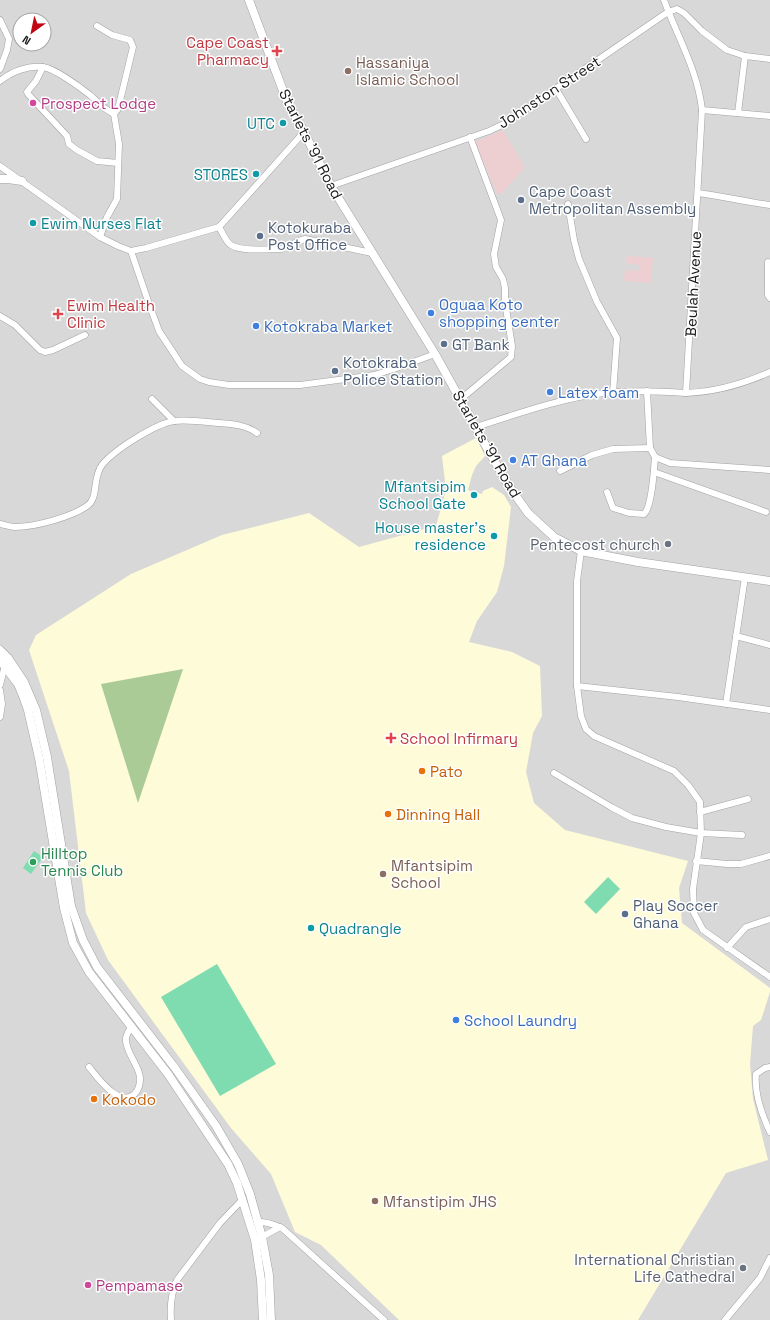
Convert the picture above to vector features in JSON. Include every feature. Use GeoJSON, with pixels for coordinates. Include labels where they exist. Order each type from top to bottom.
{"type":"FeatureCollection","features":[{"type":"Feature","properties":{"kind":"street","name":"Starlets '91 Road"},"geometry":{"type":"LineString","coordinates":[[249,0],[288,104],[331,186],[435,354],[461,399],[488,451],[511,489],[528,512],[554,537],[581,551],[638,562],[770,581]]}},
{"type":"Feature","properties":{"kind":"street","name":"Beulah Avenue"},"geometry":{"type":"LineString","coordinates":[[664,0],[683,45],[698,88],[702,110],[686,393]]}},
{"type":"Feature","properties":{"kind":"street"},"geometry":{"type":"LineString","coordinates":[[668,12],[677,9],[681,10],[702,31],[727,50],[744,56],[770,59]]}},
{"type":"Feature","properties":{"kind":"street","name":"Johnston Street"},"geometry":{"type":"LineString","coordinates":[[331,186],[504,124],[668,12]]}},
{"type":"Feature","properties":{"kind":"street"},"geometry":{"type":"LineString","coordinates":[[0,20],[9,39],[7,50],[0,69]]}},
{"type":"Feature","properties":{"kind":"street"},"geometry":{"type":"LineString","coordinates":[[97,26],[112,35],[130,40],[133,47],[118,109],[114,114],[119,144],[117,199],[107,217],[100,237]]}},
{"type":"Feature","properties":{"kind":"street"},"geometry":{"type":"LineString","coordinates":[[738,113],[744,56]]}},
{"type":"Feature","properties":{"kind":"street"},"geometry":{"type":"LineString","coordinates":[[0,80],[22,69],[43,67],[54,70],[90,95],[104,109],[114,114]]}},
{"type":"Feature","properties":{"kind":"street"},"geometry":{"type":"LineString","coordinates":[[43,67],[36,81],[27,92],[28,94],[61,129],[67,136],[70,144],[77,150],[97,161],[118,163]]}},
{"type":"Feature","properties":{"kind":"street"},"geometry":{"type":"LineString","coordinates":[[556,89],[586,139]]}},
{"type":"Feature","properties":{"kind":"street"},"geometry":{"type":"LineString","coordinates":[[702,110],[770,116]]}},
{"type":"Feature","properties":{"kind":"street"},"geometry":{"type":"LineString","coordinates":[[0,166],[100,237],[131,251],[220,227],[304,132]]}},
{"type":"Feature","properties":{"kind":"street"},"geometry":{"type":"LineString","coordinates":[[461,399],[511,357],[512,346],[505,302],[505,288],[503,279],[496,266],[494,254],[501,220],[470,137]]}},
{"type":"Feature","properties":{"kind":"street"},"geometry":{"type":"LineString","coordinates":[[0,179],[22,181]]}},
{"type":"Feature","properties":{"kind":"street"},"geometry":{"type":"LineString","coordinates":[[698,193],[770,205]]}},
{"type":"Feature","properties":{"kind":"street"},"geometry":{"type":"LineString","coordinates":[[568,204],[579,259],[597,302],[617,338],[612,393]]}},
{"type":"Feature","properties":{"kind":"street"},"geometry":{"type":"LineString","coordinates":[[220,227],[228,242],[233,246],[243,248],[281,249],[299,240],[305,239],[372,253]]}},
{"type":"Feature","properties":{"kind":"street"},"geometry":{"type":"LineString","coordinates":[[131,251],[148,301],[163,336],[182,366],[200,379],[229,385],[300,385],[381,373],[419,361],[435,354]]}},
{"type":"Feature","properties":{"kind":"street"},"geometry":{"type":"LineString","coordinates":[[768,262],[768,295],[770,298]]}},
{"type":"Feature","properties":{"kind":"street"},"geometry":{"type":"LineString","coordinates":[[0,316],[14,325],[40,350],[45,352],[53,350],[85,335]]}},
{"type":"Feature","properties":{"kind":"street"},"geometry":{"type":"LineString","coordinates":[[476,427],[536,408],[579,398],[612,393],[648,391],[686,393],[719,390],[749,381],[770,372]]}},
{"type":"Feature","properties":{"kind":"street"},"geometry":{"type":"LineString","coordinates":[[607,492],[613,508],[630,513],[644,514],[648,511],[655,457],[650,448],[648,391]]}},
{"type":"Feature","properties":{"kind":"street"},"geometry":{"type":"LineString","coordinates":[[152,399],[174,421]]}},
{"type":"Feature","properties":{"kind":"street"},"geometry":{"type":"LineString","coordinates":[[0,524],[14,527],[42,523],[65,516],[88,506],[94,498],[96,475],[107,460],[126,444],[143,434],[174,421],[232,424],[252,429],[257,433]]}},
{"type":"Feature","properties":{"kind":"street"},"geometry":{"type":"LineString","coordinates":[[560,471],[592,455],[613,449],[650,448]]}},
{"type":"Feature","properties":{"kind":"street"},"geometry":{"type":"LineString","coordinates":[[655,457],[670,462],[770,470]]}},
{"type":"Feature","properties":{"kind":"street"},"geometry":{"type":"LineString","coordinates":[[654,472],[766,512]]}},
{"type":"Feature","properties":{"kind":"street"},"geometry":{"type":"LineString","coordinates":[[581,551],[577,581],[577,686],[581,716],[586,729],[594,736],[674,771],[688,785],[700,802],[701,833],[692,889],[694,913],[703,930],[770,977]]}},
{"type":"Feature","properties":{"kind":"street"},"geometry":{"type":"LineString","coordinates":[[726,704],[745,577]]}},
{"type":"Feature","properties":{"kind":"street"},"geometry":{"type":"LineString","coordinates":[[736,636],[770,645]]}},
{"type":"Feature","properties":{"kind":"street"},"geometry":{"type":"LineString","coordinates":[[0,650],[4,661],[18,684],[29,717],[39,758],[64,908],[73,943],[89,972],[168,1074],[228,1164],[259,1239],[269,1275],[272,1320]]}},
{"type":"Feature","properties":{"kind":"street"},"geometry":{"type":"LineString","coordinates":[[0,685],[4,661]]}},
{"type":"Feature","properties":{"kind":"street"},"geometry":{"type":"LineString","coordinates":[[4,661],[24,682],[36,710],[47,757],[72,906],[83,940],[97,967],[175,1068],[216,1126],[240,1168],[259,1222],[263,1320]]}},
{"type":"Feature","properties":{"kind":"street"},"geometry":{"type":"LineString","coordinates":[[577,686],[678,697],[770,710]]}},
{"type":"Feature","properties":{"kind":"street"},"geometry":{"type":"LineString","coordinates":[[0,690],[2,704],[0,717]]}},
{"type":"Feature","properties":{"kind":"street"},"geometry":{"type":"LineString","coordinates":[[554,773],[610,807],[632,818],[666,827],[701,833],[742,835]]}},
{"type":"Feature","properties":{"kind":"street"},"geometry":{"type":"LineString","coordinates":[[700,812],[748,799]]}},
{"type":"Feature","properties":{"kind":"street"},"geometry":{"type":"LineString","coordinates":[[696,861],[741,864],[770,856]]}},
{"type":"Feature","properties":{"kind":"street"},"geometry":{"type":"LineString","coordinates":[[727,948],[746,927],[770,919]]}},
{"type":"Feature","properties":{"kind":"street"},"geometry":{"type":"LineString","coordinates":[[89,1067],[112,1093],[119,1097],[128,1096],[135,1093],[139,1086],[140,1074],[127,1047],[126,1039],[131,1027]]}},
{"type":"Feature","properties":{"kind":"street"},"geometry":{"type":"LineString","coordinates":[[770,1067],[765,1068],[756,1074],[755,1084],[763,1117],[770,1132]]}},
{"type":"Feature","properties":{"kind":"street"},"geometry":{"type":"LineString","coordinates":[[232,1173],[240,1168]]}},
{"type":"Feature","properties":{"kind":"street"},"geometry":{"type":"LineString","coordinates":[[171,1320],[171,1303],[174,1286],[177,1280],[220,1224],[243,1199]]}},
{"type":"Feature","properties":{"kind":"street"},"geometry":{"type":"LineString","coordinates":[[259,1222],[268,1222],[282,1228],[384,1320]]}},
{"type":"Feature","properties":{"kind":"street"},"geometry":{"type":"LineString","coordinates":[[259,1239],[280,1227]]}},
{"type":"Feature","properties":{"kind":"street"},"geometry":{"type":"LineString","coordinates":[[725,1320],[741,1303],[760,1278],[770,1258]]}},
{"type":"Feature","properties":{"kind":"shaded area"},"geometry":{"type":"Polygon","coordinates":[[[0,0],[770,0],[770,1320],[0,1320],[0,0]]]}},
{"type":"Feature","properties":{"kind":"shaded area"},"geometry":{"type":"Polygon","coordinates":[[[503,130],[524,166],[523,170],[501,194],[497,194],[475,142],[503,130]]]}},
{"type":"Feature","properties":{"kind":"shaded area"},"geometry":{"type":"Polygon","coordinates":[[[627,256],[653,258],[651,283],[624,281],[625,270],[638,271],[640,265],[626,263],[627,256]]]}},
{"type":"Feature","properties":{"kind":"shaded area","name":"Mfantsipim School"},"geometry":{"type":"Polygon","coordinates":[[[476,438],[485,456],[476,466],[468,490],[482,494],[483,491],[492,487],[504,495],[511,507],[504,566],[497,592],[477,621],[469,642],[512,652],[540,666],[542,716],[533,733],[526,772],[534,803],[565,830],[688,861],[679,888],[682,923],[770,988],[761,1020],[753,1026],[750,1064],[753,1099],[768,1160],[726,1173],[638,1320],[399,1320],[321,1245],[295,1232],[271,1174],[231,1128],[108,960],[86,913],[69,771],[29,650],[36,635],[131,574],[222,535],[309,513],[359,547],[436,526],[446,490],[442,456],[476,438]]]}},
{"type":"Feature","properties":{"kind":"green space"},"geometry":{"type":"Polygon","coordinates":[[[183,669],[138,803],[101,684],[183,669]]]}},
{"type":"Feature","properties":{"kind":"green space","name":"Hilltop Tennis Club"},"geometry":{"type":"Polygon","coordinates":[[[34,851],[43,857],[31,874],[23,868],[34,851]]]}},
{"type":"Feature","properties":{"kind":"green space"},"geometry":{"type":"Polygon","coordinates":[[[608,877],[620,889],[596,914],[584,902],[608,877]]]}},
{"type":"Feature","properties":{"kind":"green space"},"geometry":{"type":"Polygon","coordinates":[[[217,964],[276,1064],[220,1096],[161,997],[217,964]]]}},
{"type":"Feature","properties":{"kind":"place","name":"Cape Coast Pharmacy"},"geometry":{"type":"Point","coordinates":[277,51]}},
{"type":"Feature","properties":{"kind":"place","name":"Hassaniya Islamic School"},"geometry":{"type":"Point","coordinates":[348,71]}},
{"type":"Feature","properties":{"kind":"place","name":"Prospect Lodge"},"geometry":{"type":"Point","coordinates":[33,103]}},
{"type":"Feature","properties":{"kind":"place","name":"UTC"},"geometry":{"type":"Point","coordinates":[283,123]}},
{"type":"Feature","properties":{"kind":"place","name":"STORES"},"geometry":{"type":"Point","coordinates":[256,174]}},
{"type":"Feature","properties":{"kind":"place","name":"Cape Coast Metropolitan Assembly"},"geometry":{"type":"Point","coordinates":[521,200]}},
{"type":"Feature","properties":{"kind":"place","name":"Ewim Nurses Flat"},"geometry":{"type":"Point","coordinates":[33,223]}},
{"type":"Feature","properties":{"kind":"place","name":"Kotokuraba Post Office"},"geometry":{"type":"Point","coordinates":[260,236]}},
{"type":"Feature","properties":{"kind":"place","name":"Oguaa Koto shopping center"},"geometry":{"type":"Point","coordinates":[431,313]}},
{"type":"Feature","properties":{"kind":"place","name":"Ewim Health Clinic"},"geometry":{"type":"Point","coordinates":[58,314]}},
{"type":"Feature","properties":{"kind":"place","name":"Kotokraba Market"},"geometry":{"type":"Point","coordinates":[256,326]}},
{"type":"Feature","properties":{"kind":"place","name":"GT Bank"},"geometry":{"type":"Point","coordinates":[444,344]}},
{"type":"Feature","properties":{"kind":"place","name":"Kotokraba Police Station"},"geometry":{"type":"Point","coordinates":[335,371]}},
{"type":"Feature","properties":{"kind":"place","name":"Latex foam"},"geometry":{"type":"Point","coordinates":[550,392]}},
{"type":"Feature","properties":{"kind":"place","name":"AT Ghana"},"geometry":{"type":"Point","coordinates":[513,460]}},
{"type":"Feature","properties":{"kind":"place","name":"Mfantsipim School Gate"},"geometry":{"type":"Point","coordinates":[474,495]}},
{"type":"Feature","properties":{"kind":"place","name":"House master's residence"},"geometry":{"type":"Point","coordinates":[494,536]}},
{"type":"Feature","properties":{"kind":"place","name":"Pentecost church"},"geometry":{"type":"Point","coordinates":[668,544]}},
{"type":"Feature","properties":{"kind":"place","name":"School Infirmary"},"geometry":{"type":"Point","coordinates":[391,738]}},
{"type":"Feature","properties":{"kind":"place","name":"Pato"},"geometry":{"type":"Point","coordinates":[422,771]}},
{"type":"Feature","properties":{"kind":"place","name":"Dinning Hall"},"geometry":{"type":"Point","coordinates":[388,814]}},
{"type":"Feature","properties":{"kind":"place","name":"Hilltop Tennis Club"},"geometry":{"type":"Point","coordinates":[33,862]}},
{"type":"Feature","properties":{"kind":"place","name":"Mfantsipim School"},"geometry":{"type":"Point","coordinates":[383,874]}},
{"type":"Feature","properties":{"kind":"place","name":"Play Soccer Ghana"},"geometry":{"type":"Point","coordinates":[625,914]}},
{"type":"Feature","properties":{"kind":"place","name":"Quadrangle"},"geometry":{"type":"Point","coordinates":[311,928]}},
{"type":"Feature","properties":{"kind":"place","name":"School Laundry"},"geometry":{"type":"Point","coordinates":[456,1020]}},
{"type":"Feature","properties":{"kind":"place","name":"Kokodo"},"geometry":{"type":"Point","coordinates":[94,1099]}},
{"type":"Feature","properties":{"kind":"place","name":"Mfanstipim JHS"},"geometry":{"type":"Point","coordinates":[375,1201]}},
{"type":"Feature","properties":{"kind":"place","name":"International Christian Life Cathedral"},"geometry":{"type":"Point","coordinates":[743,1268]}},
{"type":"Feature","properties":{"kind":"place","name":"Pempamase"},"geometry":{"type":"Point","coordinates":[88,1285]}}]}
